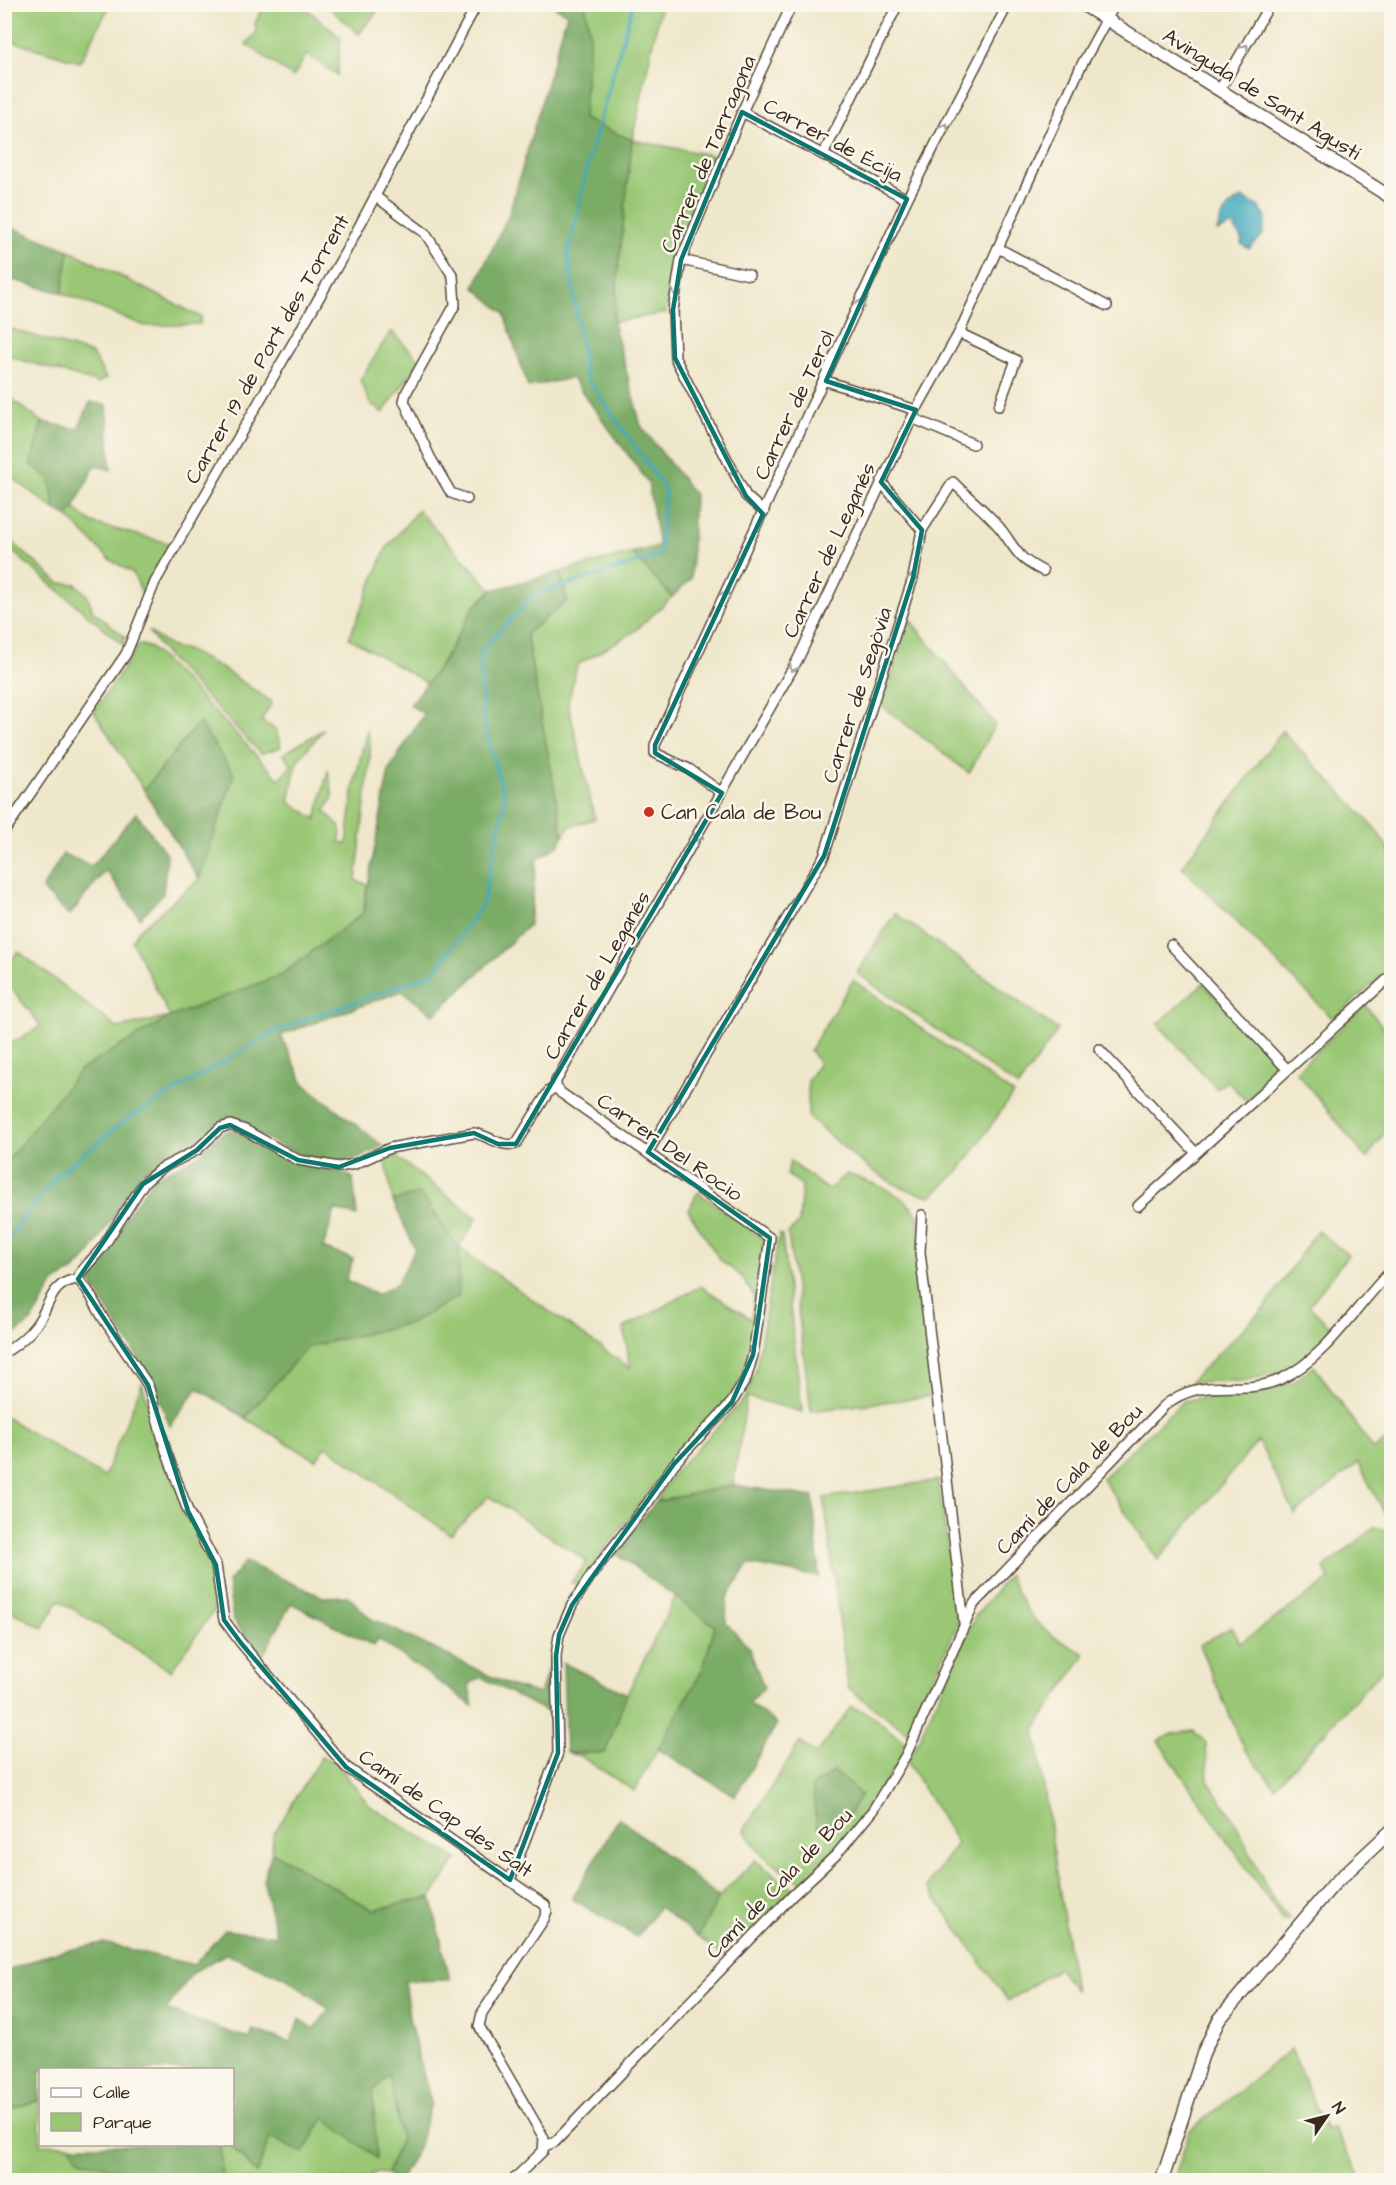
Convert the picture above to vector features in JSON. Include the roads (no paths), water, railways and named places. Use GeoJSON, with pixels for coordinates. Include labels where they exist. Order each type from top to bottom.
{"type":"FeatureCollection","features":[{"type":"Feature","properties":{"kind":"street","name":"Carrer 19 de Port des Torrent"},"geometry":{"type":"LineString","coordinates":[[4,832],[126,654],[155,582],[346,251],[477,4]]}},
{"type":"Feature","properties":{"kind":"street","name":"Carrer de Tarragona"},"geometry":{"type":"LineString","coordinates":[[764,512],[746,496],[675,358],[673,310],[681,260],[742,112],[792,4]]}},
{"type":"Feature","properties":{"kind":"street"},"geometry":{"type":"LineString","coordinates":[[823,155],[898,4]]}},
{"type":"Feature","properties":{"kind":"street","name":"Carrer de Terol"},"geometry":{"type":"LineString","coordinates":[[722,793],[689,769],[655,753],[655,745],[826,381],[908,199],[1008,4]]}},
{"type":"Feature","properties":{"kind":"street","name":"Avinguda de Sant Agustí"},"geometry":{"type":"LineString","coordinates":[[1082,4],[1392,198]]}},
{"type":"Feature","properties":{"kind":"street","name":"Carrer de Leganés"},"geometry":{"type":"LineString","coordinates":[[78,1279],[80,1273],[103,1247],[121,1214],[143,1184],[160,1169],[197,1150],[220,1128],[230,1125],[245,1130],[298,1160],[339,1167],[355,1164],[390,1148],[474,1133],[485,1135],[498,1144],[516,1144],[549,1091],[556,1084],[798,659],[914,414],[958,333],[1076,76],[1115,4]]}},
{"type":"Feature","properties":{"kind":"street"},"geometry":{"type":"LineString","coordinates":[[1219,91],[1270,4]]}},
{"type":"Feature","properties":{"kind":"street","name":"Carrer de Écija"},"geometry":{"type":"LineString","coordinates":[[742,112],[908,199]]}},
{"type":"Feature","properties":{"kind":"street"},"geometry":{"type":"LineString","coordinates":[[375,196],[425,233],[453,276],[455,305],[406,393],[404,401],[430,457],[451,494],[467,500]]}},
{"type":"Feature","properties":{"kind":"street"},"geometry":{"type":"LineString","coordinates":[[998,248],[1107,306]]}},
{"type":"Feature","properties":{"kind":"street"},"geometry":{"type":"LineString","coordinates":[[681,260],[748,275]]}},
{"type":"Feature","properties":{"kind":"street"},"geometry":{"type":"LineString","coordinates":[[958,333],[1016,360],[999,405]]}},
{"type":"Feature","properties":{"kind":"street"},"geometry":{"type":"LineString","coordinates":[[826,381],[914,414],[973,444]]}},
{"type":"Feature","properties":{"kind":"street"},"geometry":{"type":"LineString","coordinates":[[881,482],[922,530]]}},
{"type":"Feature","properties":{"kind":"street","name":"Carrer de Segòvia"},"geometry":{"type":"LineString","coordinates":[[648,1152],[824,856],[913,578],[922,530],[953,482],[1002,531],[1012,549],[1028,563],[1043,571]]}},
{"type":"Feature","properties":{"kind":"street"},"geometry":{"type":"LineString","coordinates":[[1171,945],[1287,1069]]}},
{"type":"Feature","properties":{"kind":"street"},"geometry":{"type":"LineString","coordinates":[[1138,1206],[1392,975]]}},
{"type":"Feature","properties":{"kind":"street"},"geometry":{"type":"LineString","coordinates":[[1099,1049],[1196,1153]]}},
{"type":"Feature","properties":{"kind":"street","name":"Carrer Del Rocio"},"geometry":{"type":"LineString","coordinates":[[510,1880],[558,1753],[556,1656],[559,1635],[572,1605],[592,1574],[647,1504],[674,1464],[732,1402],[746,1379],[753,1355],[770,1239],[561,1093],[556,1084]]}},
{"type":"Feature","properties":{"kind":"street"},"geometry":{"type":"LineString","coordinates":[[922,1215],[920,1252],[964,1623]]}},
{"type":"Feature","properties":{"kind":"street","name":"Camí de Cala de Bou"},"geometry":{"type":"LineString","coordinates":[[545,2146],[555,2142],[793,1895],[836,1855],[873,1810],[906,1755],[974,1604],[993,1583],[1179,1393],[1196,1388],[1246,1387],[1278,1380],[1299,1369],[1313,1357],[1392,1270]]}},
{"type":"Feature","properties":{"kind":"street"},"geometry":{"type":"LineString","coordinates":[[4,1353],[19,1343],[38,1323],[57,1287],[67,1280],[78,1279]]}},
{"type":"Feature","properties":{"kind":"street","name":"Camí de Cap des Salt"},"geometry":{"type":"LineString","coordinates":[[78,1279],[88,1290],[103,1318],[148,1385],[166,1451],[188,1511],[216,1565],[224,1620],[235,1635],[346,1767],[539,1899],[547,1911],[482,2013],[479,2026],[540,2129],[545,2146]]}},
{"type":"Feature","properties":{"kind":"street"},"geometry":{"type":"LineString","coordinates":[[1162,2181],[1204,2051],[1219,2020],[1333,1885],[1392,1830]]}},
{"type":"Feature","properties":{"kind":"street"},"geometry":{"type":"LineString","coordinates":[[513,2181],[537,2158],[545,2146]]}},
{"type":"Feature","properties":{"kind":"water"},"geometry":{"type":"Polygon","coordinates":[[[1242,198],[1258,206],[1266,217],[1263,235],[1249,249],[1241,244],[1242,240],[1233,225],[1217,232],[1225,212],[1242,198]]]}},
{"type":"Feature","properties":{"kind":"waterway"},"geometry":{"type":"LineString","coordinates":[[4,1244],[57,1175],[126,1120],[277,1030],[434,973],[483,903],[505,800],[483,719],[480,652],[534,595],[659,556],[665,489],[586,377],[568,256],[591,151],[633,4]]}},
{"type":"Feature","properties":{"kind":"place","name":"Can Cala de Bou"},"geometry":{"type":"Point","coordinates":[649,812]}}]}
